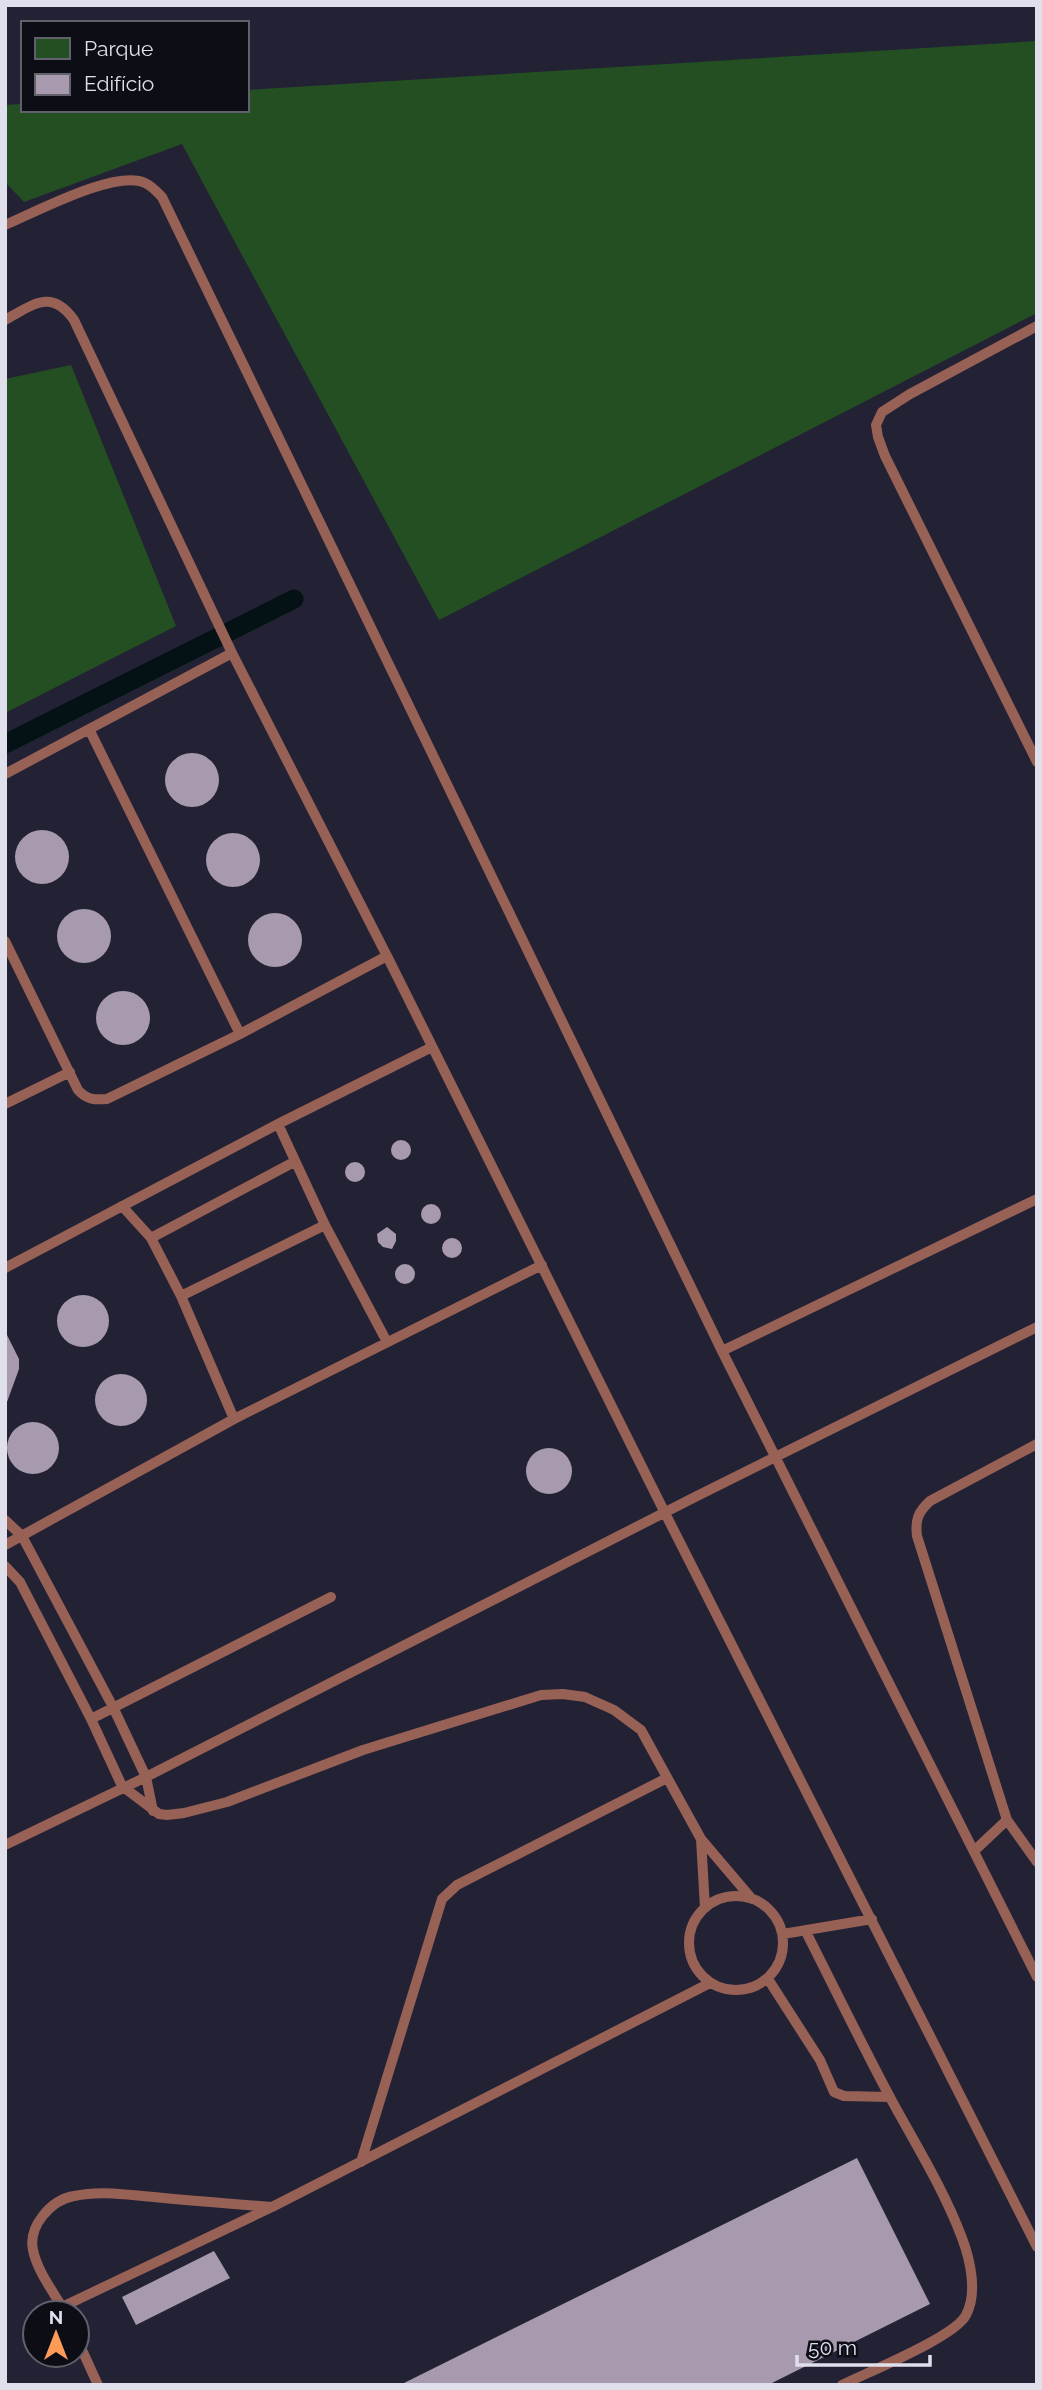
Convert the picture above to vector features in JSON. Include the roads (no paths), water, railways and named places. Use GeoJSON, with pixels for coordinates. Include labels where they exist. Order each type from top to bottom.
{"type":"FeatureCollection","features":[{"type":"Feature","properties":{"kind":"lane"},"geometry":{"type":"LineString","coordinates":[[5,225],[121,179],[143,182],[162,197],[722,1352],[1037,1977]]}},
{"type":"Feature","properties":{"kind":"lane"},"geometry":{"type":"LineString","coordinates":[[5,320],[41,301],[55,301],[70,314],[232,653],[1037,2247]]}},
{"type":"Feature","properties":{"kind":"lane"},"geometry":{"type":"LineString","coordinates":[[1037,326],[910,394],[882,412],[876,425],[885,456],[1037,762]]}},
{"type":"Feature","properties":{"kind":"lane"},"geometry":{"type":"LineString","coordinates":[[5,774],[232,653]]}},
{"type":"Feature","properties":{"kind":"lane"},"geometry":{"type":"LineString","coordinates":[[89,729],[240,1034]]}},
{"type":"Feature","properties":{"kind":"lane"},"geometry":{"type":"LineString","coordinates":[[5,941],[69,1072],[83,1096],[93,1100],[107,1099],[240,1034],[387,956]]}},
{"type":"Feature","properties":{"kind":"lane"},"geometry":{"type":"LineString","coordinates":[[5,1268],[278,1124],[432,1047]]}},
{"type":"Feature","properties":{"kind":"lane"},"geometry":{"type":"LineString","coordinates":[[5,1104],[69,1072]]}},
{"type":"Feature","properties":{"kind":"lane"},"geometry":{"type":"LineString","coordinates":[[278,1124],[325,1225],[387,1342]]}},
{"type":"Feature","properties":{"kind":"lane"},"geometry":{"type":"LineString","coordinates":[[151,1238],[294,1162]]}},
{"type":"Feature","properties":{"kind":"lane"},"geometry":{"type":"LineString","coordinates":[[722,1352],[1037,1199]]}},
{"type":"Feature","properties":{"kind":"lane"},"geometry":{"type":"LineString","coordinates":[[122,1206],[151,1238],[181,1296],[234,1419]]}},
{"type":"Feature","properties":{"kind":"lane"},"geometry":{"type":"LineString","coordinates":[[181,1296],[325,1225]]}},
{"type":"Feature","properties":{"kind":"lane"},"geometry":{"type":"LineString","coordinates":[[5,1545],[234,1419],[542,1265]]}},
{"type":"Feature","properties":{"kind":"lane"},"geometry":{"type":"LineString","coordinates":[[5,1844],[145,1777],[758,1465],[1037,1327]]}},
{"type":"Feature","properties":{"kind":"lane"},"geometry":{"type":"LineString","coordinates":[[1037,1444],[930,1501],[920,1510],[915,1522],[917,1536],[1007,1820],[1037,1862]]}},
{"type":"Feature","properties":{"kind":"lane"},"geometry":{"type":"LineString","coordinates":[[5,1520],[22,1536],[113,1707],[145,1777],[153,1811]]}},
{"type":"Feature","properties":{"kind":"lane"},"geometry":{"type":"LineString","coordinates":[[5,1566],[20,1582],[91,1719],[122,1786],[153,1811],[167,1815],[228,1802],[388,1742],[541,1695],[562,1693],[585,1697],[614,1710],[641,1730],[701,1839],[752,1899],[772,1912],[779,1923],[783,1934],[782,1959],[768,1979],[746,1990],[721,1988],[710,1983],[694,1964],[690,1952],[691,1928],[705,1908],[716,1901],[727,1897],[752,1899]]}},
{"type":"Feature","properties":{"kind":"lane"},"geometry":{"type":"LineString","coordinates":[[91,1719],[331,1597]]}},
{"type":"Feature","properties":{"kind":"lane"},"geometry":{"type":"LineString","coordinates":[[361,2162],[442,1899],[457,1885],[667,1777]]}},
{"type":"Feature","properties":{"kind":"lane"},"geometry":{"type":"LineString","coordinates":[[974,1851],[1007,1820]]}},
{"type":"Feature","properties":{"kind":"lane"},"geometry":{"type":"LineString","coordinates":[[701,1839],[705,1908]]}},
{"type":"Feature","properties":{"kind":"lane"},"geometry":{"type":"LineString","coordinates":[[783,1934],[872,1919]]}},
{"type":"Feature","properties":{"kind":"lane"},"geometry":{"type":"LineString","coordinates":[[805,1930],[947,2203],[963,2239],[971,2273],[971,2298],[966,2316],[957,2326],[842,2385]]}},
{"type":"Feature","properties":{"kind":"lane"},"geometry":{"type":"LineString","coordinates":[[768,1979],[820,2060],[834,2092],[844,2096],[890,2097]]}},
{"type":"Feature","properties":{"kind":"lane"},"geometry":{"type":"LineString","coordinates":[[86,2299],[710,1983]]}},
{"type":"Feature","properties":{"kind":"lane"},"geometry":{"type":"LineString","coordinates":[[58,2299],[33,2250],[33,2232],[40,2219],[55,2204],[72,2196],[102,2193],[272,2207]]}},
{"type":"Feature","properties":{"kind":"lane"},"geometry":{"type":"LineString","coordinates":[[91,2369],[98,2385]]}},
{"type":"Feature","properties":{"kind":"waterway"},"geometry":{"type":"LineString","coordinates":[[5,744],[294,599]]}}]}
